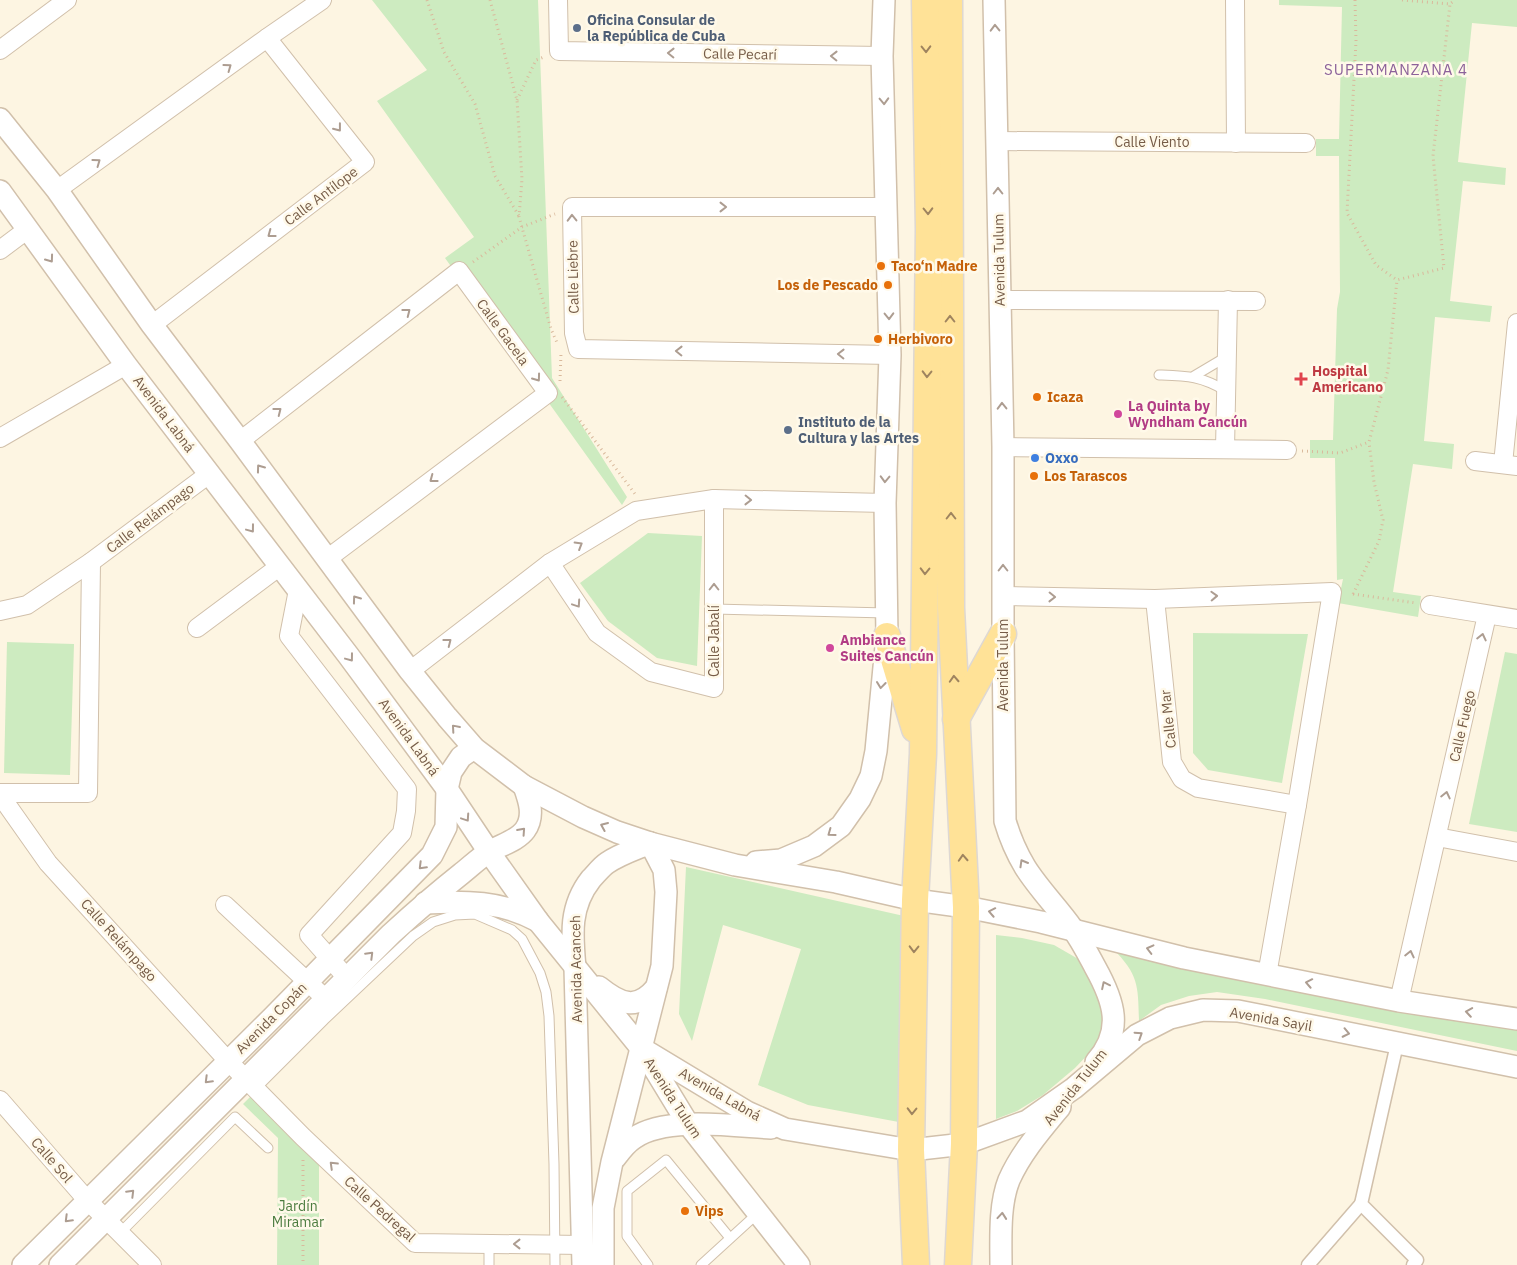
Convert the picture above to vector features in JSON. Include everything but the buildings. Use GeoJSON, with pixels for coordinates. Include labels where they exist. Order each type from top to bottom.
{"type":"FeatureCollection","features":[{"type":"Feature","properties":{"kind":"main road"},"geometry":{"type":"LineString","coordinates":[[916,1265],[911,1150],[915,900],[923,754],[929,229],[925,0]]}},
{"type":"Feature","properties":{"kind":"main road"},"geometry":{"type":"LineString","coordinates":[[949,0],[951,608],[966,907],[964,1144],[958,1265]]}},
{"type":"Feature","properties":{"kind":"main road"},"geometry":{"type":"LineString","coordinates":[[950,57],[968,0]]}},
{"type":"Feature","properties":{"kind":"main road"},"geometry":{"type":"LineString","coordinates":[[887,625],[923,754]]}},
{"type":"Feature","properties":{"kind":"main road"},"geometry":{"type":"LineString","coordinates":[[956,719],[1003,634]]}},
{"type":"Feature","properties":{"kind":"street"},"geometry":{"type":"LineString","coordinates":[[0,50],[66,0]]}},
{"type":"Feature","properties":{"kind":"street"},"geometry":{"type":"LineString","coordinates":[[57,190],[322,0]]}},
{"type":"Feature","properties":{"kind":"street"},"geometry":{"type":"LineString","coordinates":[[558,0],[559,51]]}},
{"type":"Feature","properties":{"kind":"street"},"geometry":{"type":"LineString","coordinates":[[736,865],[781,860],[814,846],[841,826],[860,798],[871,776],[876,751],[887,625],[884,504],[890,355],[882,56],[884,0]]}},
{"type":"Feature","properties":{"kind":"street","name":"Avenida Tulum"},"geometry":{"type":"LineString","coordinates":[[994,0],[1003,447],[1005,822],[1013,845],[1026,868],[1073,930],[1107,988],[1113,1008],[1112,1030],[1106,1052],[1074,1088],[1025,1150],[1009,1182],[1002,1215],[1001,1265]]}},
{"type":"Feature","properties":{"kind":"street"},"geometry":{"type":"LineString","coordinates":[[1235,0],[1236,142]]}},
{"type":"Feature","properties":{"kind":"street","name":"Calle Antílope"},"geometry":{"type":"LineString","coordinates":[[152,325],[365,162],[267,38]]}},
{"type":"Feature","properties":{"kind":"street","name":"Calle Pecarí"},"geometry":{"type":"LineString","coordinates":[[559,51],[882,56]]}},
{"type":"Feature","properties":{"kind":"street"},"geometry":{"type":"LineString","coordinates":[[0,119],[57,190],[152,325],[446,718],[474,748],[524,786],[583,817],[650,843],[736,865],[836,882],[915,900],[966,907],[1073,930],[1184,958],[1267,975],[1399,1001],[1517,1019]]}},
{"type":"Feature","properties":{"kind":"street","name":"Calle Viento"},"geometry":{"type":"LineString","coordinates":[[998,141],[1306,143]]}},
{"type":"Feature","properties":{"kind":"street","name":"Avenida Labná"},"geometry":{"type":"LineString","coordinates":[[0,191],[126,365],[447,789],[538,921],[641,1048],[747,1112],[785,1129],[911,1150]]}},
{"type":"Feature","properties":{"kind":"street"},"geometry":{"type":"LineString","coordinates":[[572,207],[887,207]]}},
{"type":"Feature","properties":{"kind":"street","name":"Calle Liebre"},"geometry":{"type":"LineString","coordinates":[[572,207],[574,333],[578,349],[890,355]]}},
{"type":"Feature","properties":{"kind":"street"},"geometry":{"type":"LineString","coordinates":[[0,250],[28,229]]}},
{"type":"Feature","properties":{"kind":"street"},"geometry":{"type":"LineString","coordinates":[[240,441],[459,271]]}},
{"type":"Feature","properties":{"kind":"street","name":"Calle Gacela"},"geometry":{"type":"LineString","coordinates":[[327,559],[548,393],[459,271]]}},
{"type":"Feature","properties":{"kind":"street"},"geometry":{"type":"LineString","coordinates":[[999,300],[1256,301]]}},
{"type":"Feature","properties":{"kind":"street"},"geometry":{"type":"LineString","coordinates":[[1225,449],[1228,300]]}},
{"type":"Feature","properties":{"kind":"street"},"geometry":{"type":"LineString","coordinates":[[1475,461],[1510,465],[1517,323]]}},
{"type":"Feature","properties":{"kind":"street"},"geometry":{"type":"LineString","coordinates":[[0,438],[126,365]]}},
{"type":"Feature","properties":{"kind":"street"},"geometry":{"type":"LineString","coordinates":[[1003,447],[1287,450]]}},
{"type":"Feature","properties":{"kind":"street","name":"Calle Relámpago"},"geometry":{"type":"LineString","coordinates":[[0,611],[27,606],[91,562],[209,474]]}},
{"type":"Feature","properties":{"kind":"street"},"geometry":{"type":"LineString","coordinates":[[410,671],[550,563],[636,510],[714,499],[884,504]]}},
{"type":"Feature","properties":{"kind":"street","name":"Calle Jabalí"},"geometry":{"type":"LineString","coordinates":[[550,563],[597,633],[650,672],[714,688],[714,499]]}},
{"type":"Feature","properties":{"kind":"street","name":"Calle Relámpago"},"geometry":{"type":"LineString","coordinates":[[0,794],[88,793],[91,562]]}},
{"type":"Feature","properties":{"kind":"street"},"geometry":{"type":"LineString","coordinates":[[197,628],[280,566]]}},
{"type":"Feature","properties":{"kind":"street"},"geometry":{"type":"LineString","coordinates":[[298,590],[289,636],[408,788],[402,833],[309,935],[347,978]]}},
{"type":"Feature","properties":{"kind":"street"},"geometry":{"type":"LineString","coordinates":[[1003,596],[1155,599],[1332,592],[1298,805],[1267,975]]}},
{"type":"Feature","properties":{"kind":"street","name":"Calle Mar"},"geometry":{"type":"LineString","coordinates":[[1155,599],[1172,762],[1182,779],[1198,788],[1298,805]]}},
{"type":"Feature","properties":{"kind":"street"},"geometry":{"type":"LineString","coordinates":[[1430,605],[1517,619]]}},
{"type":"Feature","properties":{"kind":"street","name":"Calle Fuego"},"geometry":{"type":"LineString","coordinates":[[1399,1001],[1487,615]]}},
{"type":"Feature","properties":{"kind":"street","name":"Avenida Copán"},"geometry":{"type":"LineString","coordinates":[[23,1265],[432,856],[446,827],[448,780],[455,764],[474,748]]}},
{"type":"Feature","properties":{"kind":"street","name":"Avenida Copán"},"geometry":{"type":"LineString","coordinates":[[60,1265],[113,1226],[251,1084],[326,999],[425,903],[489,852],[518,837],[525,831],[528,825],[531,803],[524,786]]}},
{"type":"Feature","properties":{"kind":"street","name":"Calle Relámpago"},"geometry":{"type":"LineString","coordinates":[[0,794],[48,863],[251,1084]]}},
{"type":"Feature","properties":{"kind":"street"},"geometry":{"type":"LineString","coordinates":[[1437,837],[1517,852]]}},
{"type":"Feature","properties":{"kind":"street"},"geometry":{"type":"LineString","coordinates":[[602,1265],[603,1208],[612,1162],[662,966],[666,892],[664,870],[650,843]]}},
{"type":"Feature","properties":{"kind":"street","name":"Avenida Acanceh"},"geometry":{"type":"LineString","coordinates":[[583,1255],[576,968],[573,948],[574,913],[579,897],[586,886],[606,863],[650,843]]}},
{"type":"Feature","properties":{"kind":"street"},"geometry":{"type":"LineString","coordinates":[[606,863],[634,860],[645,862],[664,877]]}},
{"type":"Feature","properties":{"kind":"street"},"geometry":{"type":"LineString","coordinates":[[425,903],[476,902],[511,909],[538,921]]}},
{"type":"Feature","properties":{"kind":"street"},"geometry":{"type":"LineString","coordinates":[[225,905],[326,999]]}},
{"type":"Feature","properties":{"kind":"street"},"geometry":{"type":"LineString","coordinates":[[576,968],[612,998],[624,1002],[637,1003],[650,996],[656,988]]}},
{"type":"Feature","properties":{"kind":"street","name":"Avenida Sayil"},"geometry":{"type":"LineString","coordinates":[[911,1150],[964,1144],[1027,1121],[1074,1088],[1137,1035],[1170,1018],[1203,1010],[1238,1011],[1517,1067]]}},
{"type":"Feature","properties":{"kind":"street"},"geometry":{"type":"LineString","coordinates":[[1308,1265],[1361,1204],[1397,1044]]}},
{"type":"Feature","properties":{"kind":"street","name":"Avenida Tulum"},"geometry":{"type":"LineString","coordinates":[[641,1048],[688,1124],[799,1265]]}},
{"type":"Feature","properties":{"kind":"street","name":"Calle Pedregal"},"geometry":{"type":"LineString","coordinates":[[251,1084],[415,1243],[555,1244],[583,1255]]}},
{"type":"Feature","properties":{"kind":"street","name":"Calle Sol"},"geometry":{"type":"LineString","coordinates":[[0,1100],[87,1200],[152,1265]]}},
{"type":"Feature","properties":{"kind":"street"},"geometry":{"type":"LineString","coordinates":[[612,1162],[625,1144],[640,1134],[660,1128],[688,1124],[785,1129]]}},
{"type":"Feature","properties":{"kind":"street"},"geometry":{"type":"LineString","coordinates":[[1361,1204],[1417,1260],[1413,1265]]}},
{"type":"Feature","properties":{"kind":"lane"},"geometry":{"type":"LineString","coordinates":[[1194,376],[1227,356]]}},
{"type":"Feature","properties":{"kind":"lane"},"geometry":{"type":"LineString","coordinates":[[1159,375],[1194,376],[1212,382],[1226,391]]}},
{"type":"Feature","properties":{"kind":"lane"},"geometry":{"type":"LineString","coordinates":[[714,609],[887,625]]}},
{"type":"Feature","properties":{"kind":"lane"},"geometry":{"type":"LineString","coordinates":[[251,1084],[324,1020],[406,943],[433,922],[455,915],[475,914],[512,930],[522,939],[540,973],[546,992],[549,1016],[555,1265]]}},
{"type":"Feature","properties":{"kind":"lane"},"geometry":{"type":"LineString","coordinates":[[113,1226],[235,1117],[268,1148]]}},
{"type":"Feature","properties":{"kind":"lane"},"geometry":{"type":"LineString","coordinates":[[648,1265],[627,1236],[627,1191],[666,1160],[730,1238]]}},
{"type":"Feature","properties":{"kind":"lane"},"geometry":{"type":"LineString","coordinates":[[701,1265],[759,1212]]}},
{"type":"Feature","properties":{"kind":"lane"},"geometry":{"type":"LineString","coordinates":[[489,1244],[489,1265]]}},
{"type":"Feature","properties":{"kind":"path"},"geometry":{"type":"LineString","coordinates":[[427,0],[444,52],[475,104],[495,176],[519,217],[551,329],[561,351],[560,386]]}},
{"type":"Feature","properties":{"kind":"path"},"geometry":{"type":"LineString","coordinates":[[490,0],[517,100],[522,179],[519,217]]}},
{"type":"Feature","properties":{"kind":"path"},"geometry":{"type":"LineString","coordinates":[[1355,0],[1356,41],[1347,213],[1376,266],[1397,280],[1444,268],[1433,156],[1450,4]]}},
{"type":"Feature","properties":{"kind":"path"},"geometry":{"type":"LineString","coordinates":[[1402,0],[1450,4],[1455,0]]}},
{"type":"Feature","properties":{"kind":"path"},"geometry":{"type":"LineString","coordinates":[[517,100],[536,60],[559,51]]}},
{"type":"Feature","properties":{"kind":"path"},"geometry":{"type":"LineString","coordinates":[[459,271],[522,227],[572,207]]}},
{"type":"Feature","properties":{"kind":"path"},"geometry":{"type":"LineString","coordinates":[[1353,594],[1379,541],[1384,520],[1374,482],[1369,442],[1388,370],[1397,280]]}},
{"type":"Feature","properties":{"kind":"path"},"geometry":{"type":"LineString","coordinates":[[560,394],[646,509]]}},
{"type":"Feature","properties":{"kind":"path"},"geometry":{"type":"LineString","coordinates":[[1287,450],[1340,454],[1369,442]]}},
{"type":"Feature","properties":{"kind":"path"},"geometry":{"type":"LineString","coordinates":[[1332,592],[1430,605]]}},
{"type":"Feature","properties":{"kind":"path"},"geometry":{"type":"LineString","coordinates":[[303,1136],[303,1265]]}},
{"type":"Feature","properties":{"kind":"green space"},"geometry":{"type":"Polygon","coordinates":[[[372,0],[538,0],[552,378],[627,497],[622,505],[445,258],[474,237],[377,101],[427,70],[372,0]]]}},
{"type":"Feature","properties":{"kind":"green space"},"geometry":{"type":"Polygon","coordinates":[[[1279,0],[1517,0],[1517,27],[1472,23],[1458,162],[1506,168],[1505,185],[1463,181],[1450,301],[1492,306],[1490,322],[1435,317],[1424,441],[1454,444],[1452,469],[1413,464],[1393,592],[1421,596],[1418,617],[1338,603],[1343,579],[1337,580],[1335,458],[1310,458],[1310,440],[1333,440],[1337,309],[1340,292],[1339,156],[1316,156],[1316,139],[1339,139],[1342,7],[1279,5],[1279,0]]]}},
{"type":"Feature","properties":{"kind":"green space"},"geometry":{"type":"Polygon","coordinates":[[[648,533],[702,536],[697,666],[657,658],[608,621],[580,583],[648,533]]]}},
{"type":"Feature","properties":{"kind":"green space"},"geometry":{"type":"Polygon","coordinates":[[[1193,633],[1308,634],[1282,783],[1208,770],[1193,753],[1193,633]]]}},
{"type":"Feature","properties":{"kind":"green space"},"geometry":{"type":"Polygon","coordinates":[[[7,642],[74,644],[70,775],[4,773],[7,642]]]}},
{"type":"Feature","properties":{"kind":"green space"},"geometry":{"type":"Polygon","coordinates":[[[1505,652],[1517,654],[1517,832],[1469,824],[1505,652]]]}},
{"type":"Feature","properties":{"kind":"green space"},"geometry":{"type":"Polygon","coordinates":[[[686,867],[904,916],[904,1123],[808,1105],[758,1085],[801,949],[723,925],[692,1041],[679,1014],[686,867]]]}},
{"type":"Feature","properties":{"kind":"green space"},"geometry":{"type":"Polygon","coordinates":[[[996,935],[1054,945],[1080,960],[1100,985],[1104,1032],[1095,1047],[1075,1068],[1043,1095],[1017,1111],[996,1119],[996,935]]]}},
{"type":"Feature","properties":{"kind":"green space"},"geometry":{"type":"Polygon","coordinates":[[[1113,949],[1517,1030],[1517,1051],[1265,999],[1217,992],[1189,996],[1161,1005],[1139,1021],[1135,982],[1128,966],[1113,949]]]}},
{"type":"Feature","properties":{"kind":"green space","name":"Jardín Miramar"},"geometry":{"type":"Polygon","coordinates":[[[253,1094],[319,1158],[319,1265],[277,1265],[278,1138],[243,1104],[253,1094]]]}},
{"type":"Feature","properties":{"kind":"place","name":"Oficina Consular de la República de Cuba"},"geometry":{"type":"Point","coordinates":[577,28]}},
{"type":"Feature","properties":{"kind":"place","name":"Taco‘n Madre"},"geometry":{"type":"Point","coordinates":[881,266]}},
{"type":"Feature","properties":{"kind":"place","name":"Los de Pescado"},"geometry":{"type":"Point","coordinates":[888,285]}},
{"type":"Feature","properties":{"kind":"place","name":"Herbivoro"},"geometry":{"type":"Point","coordinates":[878,339]}},
{"type":"Feature","properties":{"kind":"place","name":"Hospital Americano"},"geometry":{"type":"Point","coordinates":[1301,379]}},
{"type":"Feature","properties":{"kind":"place","name":"Icaza"},"geometry":{"type":"Point","coordinates":[1037,397]}},
{"type":"Feature","properties":{"kind":"place","name":"La Quinta by Wyndham Cancún"},"geometry":{"type":"Point","coordinates":[1118,414]}},
{"type":"Feature","properties":{"kind":"place","name":"Instituto de la Cultura y las Artes"},"geometry":{"type":"Point","coordinates":[788,430]}},
{"type":"Feature","properties":{"kind":"place","name":"Oxxo"},"geometry":{"type":"Point","coordinates":[1035,458]}},
{"type":"Feature","properties":{"kind":"place","name":"Los Tarascos"},"geometry":{"type":"Point","coordinates":[1034,476]}},
{"type":"Feature","properties":{"kind":"place","name":"Ambiance Suites Cancún"},"geometry":{"type":"Point","coordinates":[830,648]}},
{"type":"Feature","properties":{"kind":"place","name":"Vips"},"geometry":{"type":"Point","coordinates":[685,1211]}},
{"type":"Feature","properties":{"kind":"district","name":"SUPERMANZANA 4"},"geometry":{"type":"Point","coordinates":[1396,70]}}]}
